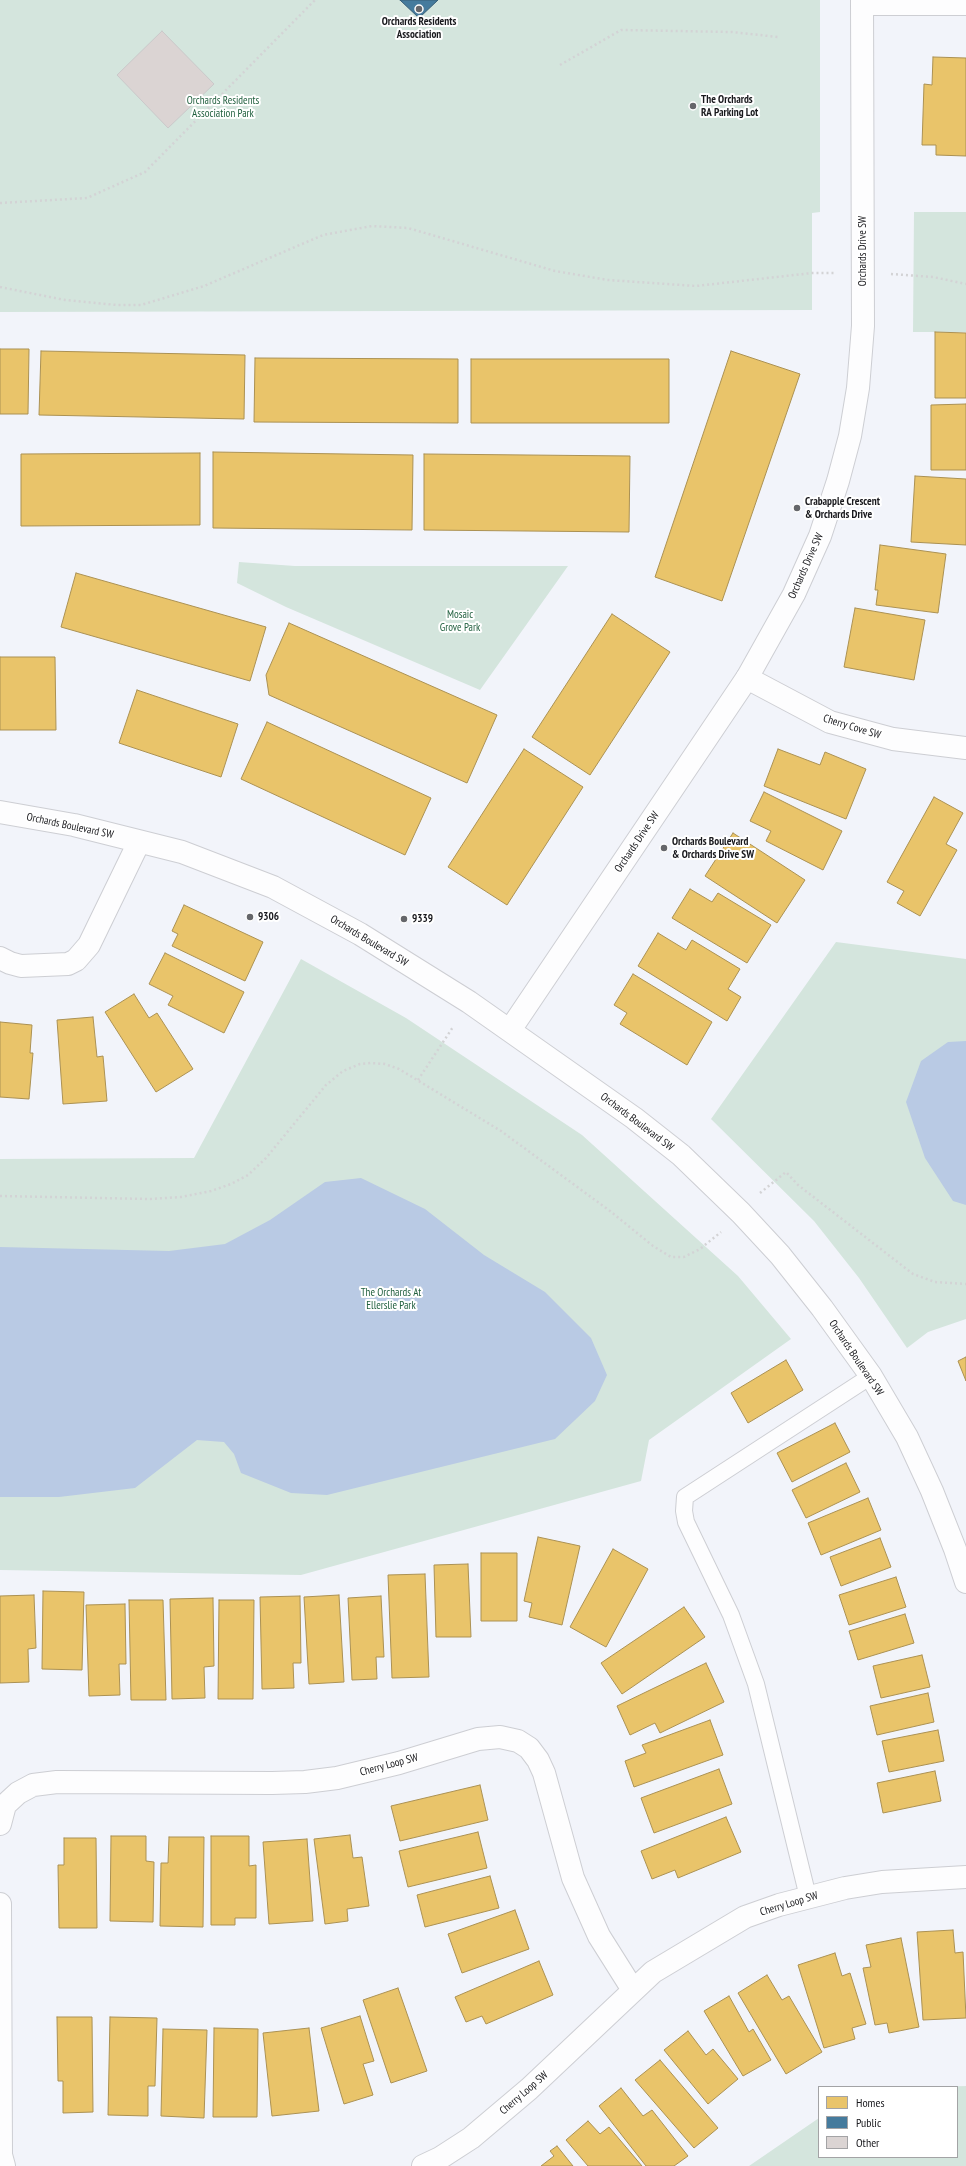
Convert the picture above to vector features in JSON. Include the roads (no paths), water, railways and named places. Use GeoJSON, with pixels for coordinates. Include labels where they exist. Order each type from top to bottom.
{"type":"FeatureCollection","features":[{"type":"Feature","properties":{"kind":"street"},"geometry":{"type":"LineString","coordinates":[[862,2],[966,4]]}},
{"type":"Feature","properties":{"kind":"street","name":"Orchards Drive SW"},"geometry":{"type":"LineString","coordinates":[[510,1030],[747,678],[794,594],[820,536],[838,481],[852,429],[858,388],[863,326],[862,2]]}},
{"type":"Feature","properties":{"kind":"street","name":"Cherry Cove SW"},"geometry":{"type":"LineString","coordinates":[[747,678],[830,722],[893,739],[966,748]]}},
{"type":"Feature","properties":{"kind":"street","name":"Orchards Boulevard SW"},"geometry":{"type":"LineString","coordinates":[[0,812],[74,825],[182,852],[273,887],[360,934],[470,1002],[634,1118],[681,1155],[707,1179],[780,1255],[822,1308],[871,1376],[907,1437],[932,1491],[961,1547],[966,1582]]}},
{"type":"Feature","properties":{"kind":"street"},"geometry":{"type":"LineString","coordinates":[[0,958],[21,966],[68,964],[76,960],[89,945],[139,842]]}},
{"type":"Feature","properties":{"kind":"street","name":"Cherry Loop SW"},"geometry":{"type":"LineString","coordinates":[[0,1824],[5,1805],[18,1793],[33,1785],[57,1782],[272,1784],[305,1782],[337,1778],[391,1765],[478,1739],[500,1737],[518,1741],[529,1748],[538,1760],[544,1773],[573,1878],[599,1936],[633,1990]]}},
{"type":"Feature","properties":{"kind":"street","name":"Cherry Loop SW"},"geometry":{"type":"LineString","coordinates":[[423,2166],[440,2158],[470,2138],[529,2089],[653,1972],[745,1917],[808,1897],[882,1882],[966,1877]]}},
{"type":"Feature","properties":{"kind":"street"},"geometry":{"type":"LineString","coordinates":[[0,1904],[1,2155],[4,2166]]}},
{"type":"Feature","properties":{"kind":"lane"},"geometry":{"type":"LineString","coordinates":[[808,1897],[756,1684],[731,1615],[686,1522],[684,1511],[686,1497],[871,1376]]}},
{"type":"Feature","properties":{"kind":"water"},"geometry":{"type":"Polygon","coordinates":[[[966,1041],[966,1205],[953,1201],[925,1158],[906,1102],[921,1061],[948,1042],[966,1041]]]}},
{"type":"Feature","properties":{"kind":"water"},"geometry":{"type":"Polygon","coordinates":[[[361,1178],[425,1209],[484,1255],[545,1292],[591,1338],[607,1375],[595,1401],[555,1439],[327,1495],[291,1493],[241,1473],[234,1454],[224,1442],[197,1440],[135,1488],[59,1497],[0,1497],[0,1247],[169,1251],[225,1244],[270,1220],[325,1182],[361,1178]]]}},
{"type":"Feature","properties":{"kind":"place","name":"Orchards Residents Association"},"geometry":{"type":"Point","coordinates":[419,9]}},
{"type":"Feature","properties":{"kind":"place","name":"The Orchards RA Parking Lot"},"geometry":{"type":"Point","coordinates":[693,106]}},
{"type":"Feature","properties":{"kind":"place","name":"Crabapple Crescent & Orchards Drive"},"geometry":{"type":"Point","coordinates":[797,508]}},
{"type":"Feature","properties":{"kind":"place","name":"Orchards Boulevard & Orchards Drive SW"},"geometry":{"type":"Point","coordinates":[664,848]}},
{"type":"Feature","properties":{"kind":"place","name":"9306"},"geometry":{"type":"Point","coordinates":[250,917]}},
{"type":"Feature","properties":{"kind":"place","name":"9339"},"geometry":{"type":"Point","coordinates":[404,919]}},
{"type":"Feature","properties":{"kind":"park label","name":"Orchards Residents Association Park"},"geometry":{"type":"Point","coordinates":[223,107]}},
{"type":"Feature","properties":{"kind":"park label","name":"Mosaic Grove Park"},"geometry":{"type":"Point","coordinates":[460,621]}},
{"type":"Feature","properties":{"kind":"park label","name":"The Orchards At Ellerslie Park"},"geometry":{"type":"Point","coordinates":[391,1299]}}]}
